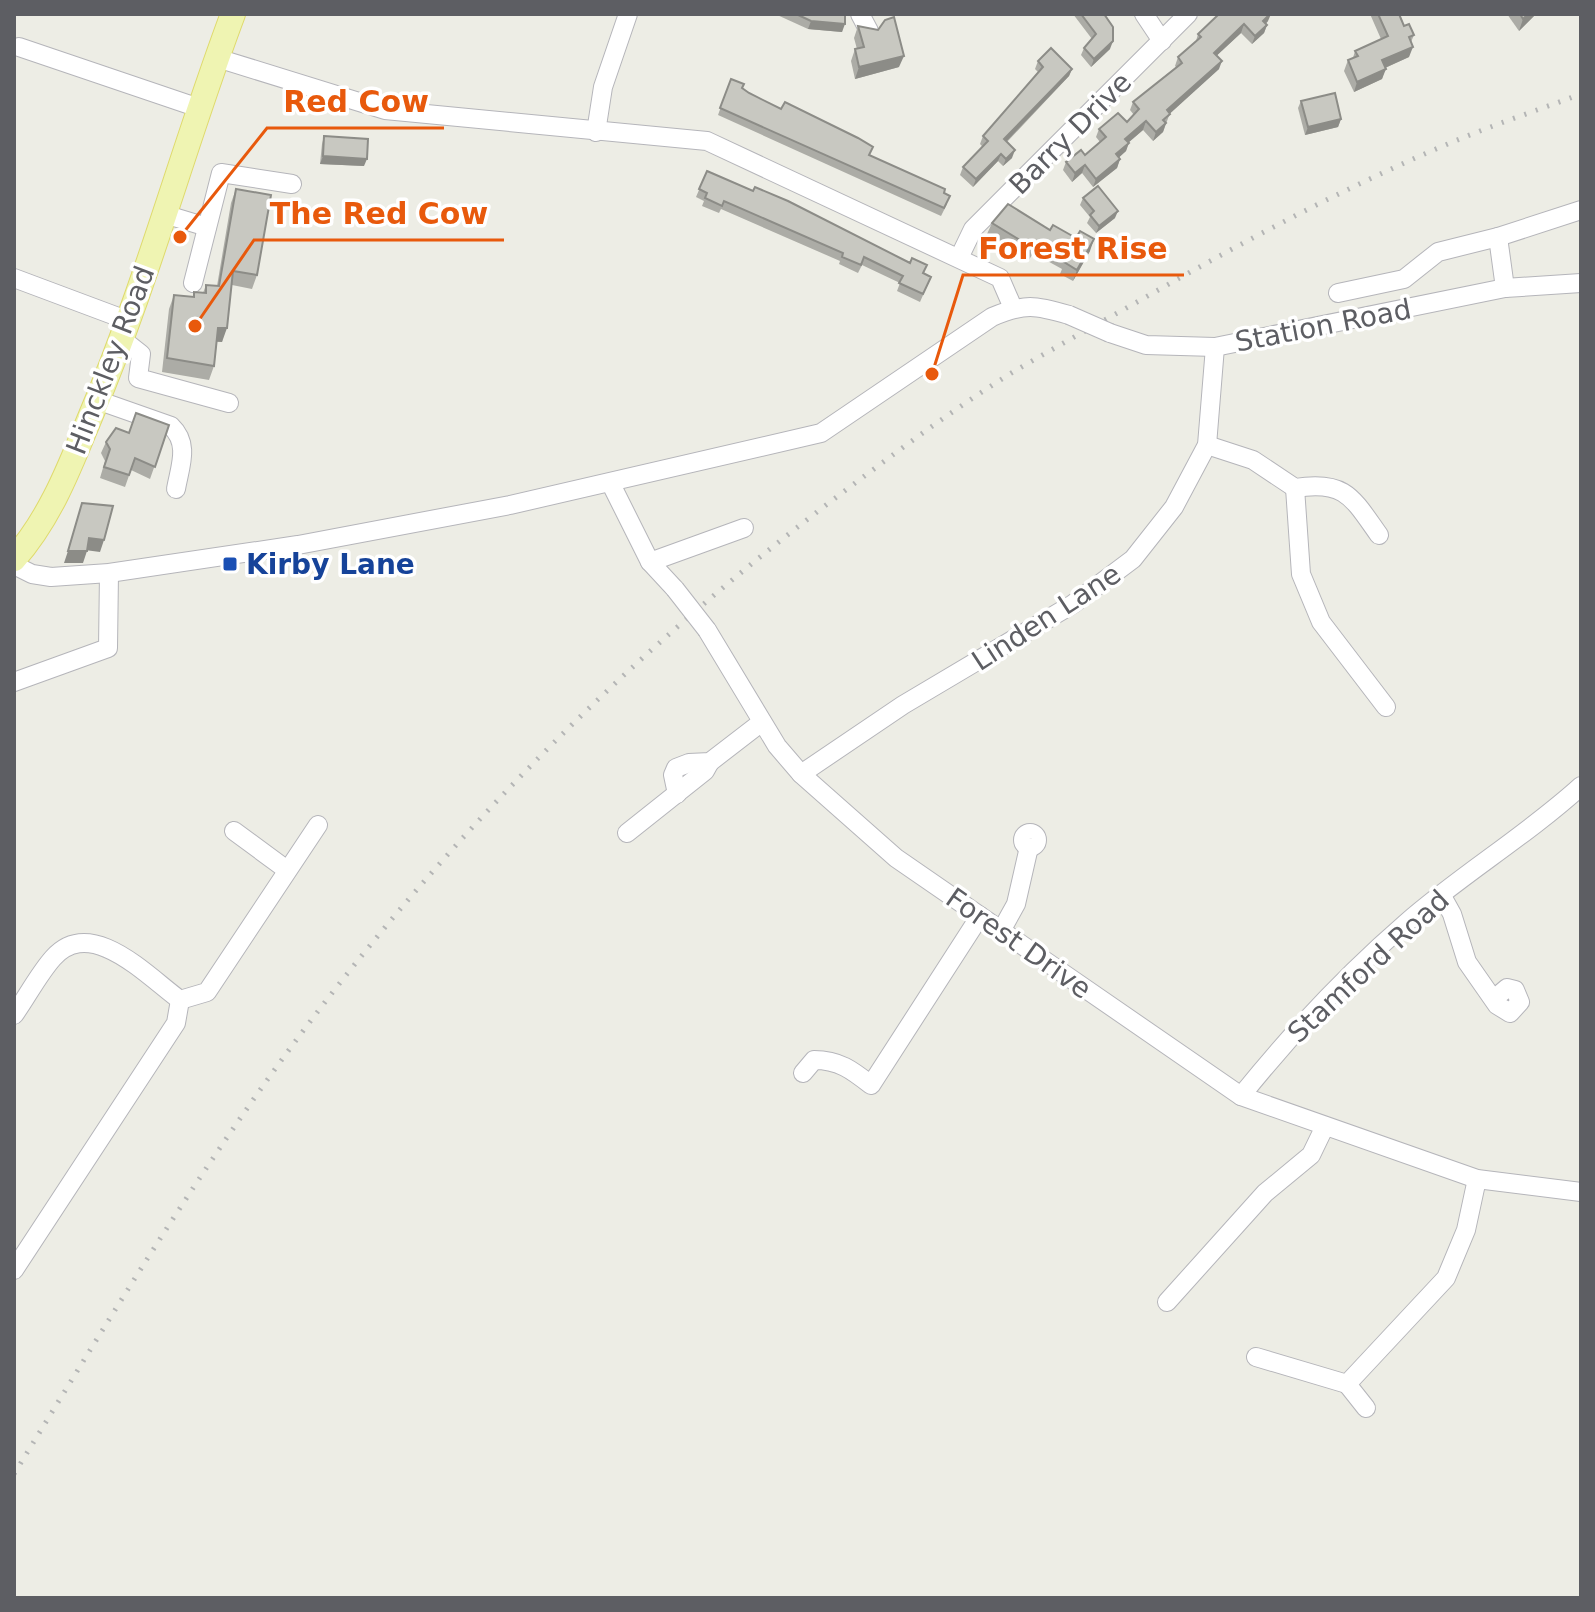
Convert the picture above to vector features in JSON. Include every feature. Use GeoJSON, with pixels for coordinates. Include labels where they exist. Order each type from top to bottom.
{"type":"FeatureCollection","features":[{"type":"Feature","properties":{"kind":"main road","name":"Hinckley Road"},"geometry":{"type":"LineString","coordinates":[[14,562],[23,534],[66,476],[125,330],[233,14]]}},
{"type":"Feature","properties":{"kind":"street"},"geometry":{"type":"LineString","coordinates":[[596,132],[603,87],[628,14]]}},
{"type":"Feature","properties":{"kind":"street"},"geometry":{"type":"LineString","coordinates":[[860,14],[869,31]]}},
{"type":"Feature","properties":{"kind":"street"},"geometry":{"type":"LineString","coordinates":[[1144,14],[1162,41]]}},
{"type":"Feature","properties":{"kind":"street","name":"Barry Drive"},"geometry":{"type":"LineString","coordinates":[[959,258],[973,229],[1188,14]]}},
{"type":"Feature","properties":{"kind":"street"},"geometry":{"type":"LineString","coordinates":[[19,47],[199,108]]}},
{"type":"Feature","properties":{"kind":"street"},"geometry":{"type":"LineString","coordinates":[[14,562],[32,574],[51,577],[109,573],[298,545],[611,484],[821,433],[992,317],[1013,308],[1000,278],[707,141],[385,110],[217,58]]}},
{"type":"Feature","properties":{"kind":"street"},"geometry":{"type":"LineString","coordinates":[[193,283],[221,173],[292,184]]}},
{"type":"Feature","properties":{"kind":"street"},"geometry":{"type":"LineString","coordinates":[[1338,293],[1404,279],[1438,252],[1498,237],[1581,210]]}},
{"type":"Feature","properties":{"kind":"street"},"geometry":{"type":"LineString","coordinates":[[164,214],[207,227]]}},
{"type":"Feature","properties":{"kind":"street"},"geometry":{"type":"LineString","coordinates":[[1498,237],[1505,288]]}},
{"type":"Feature","properties":{"kind":"street"},"geometry":{"type":"LineString","coordinates":[[14,278],[125,330],[141,354],[138,378],[229,403]]}},
{"type":"Feature","properties":{"kind":"street","name":"Station Road"},"geometry":{"type":"LineString","coordinates":[[1013,308],[1032,304],[1146,345],[1215,347],[1505,288],[1581,283]]}},
{"type":"Feature","properties":{"kind":"street","name":"Linden Lane"},"geometry":{"type":"LineString","coordinates":[[801,774],[903,705],[1073,604],[1133,559],[1174,507],[1207,445],[1215,347]]}},
{"type":"Feature","properties":{"kind":"street"},"geometry":{"type":"LineString","coordinates":[[97,400],[171,426],[177,432],[184,447],[176,489]]}},
{"type":"Feature","properties":{"kind":"street"},"geometry":{"type":"LineString","coordinates":[[1207,445],[1253,460],[1295,488],[1325,483],[1351,495],[1379,535]]}},
{"type":"Feature","properties":{"kind":"street","name":"Forest Drive"},"geometry":{"type":"LineString","coordinates":[[611,484],[650,562],[707,630],[777,746],[801,774],[896,858],[1241,1096],[1477,1179],[1581,1192]]}},
{"type":"Feature","properties":{"kind":"street"},"geometry":{"type":"LineString","coordinates":[[1295,488],[1301,574],[1321,622],[1386,707]]}},
{"type":"Feature","properties":{"kind":"street"},"geometry":{"type":"LineString","coordinates":[[650,562],[744,528]]}},
{"type":"Feature","properties":{"kind":"street"},"geometry":{"type":"LineString","coordinates":[[14,682],[108,648],[109,573]]}},
{"type":"Feature","properties":{"kind":"street"},"geometry":{"type":"LineString","coordinates":[[627,833],[677,794],[673,784],[676,768],[689,763],[710,762],[762,722]]}},
{"type":"Feature","properties":{"kind":"street","name":"Stamford Road"},"geometry":{"type":"LineString","coordinates":[[1241,1096],[1281,1047],[1408,922],[1550,815],[1581,786]]}},
{"type":"Feature","properties":{"kind":"street"},"geometry":{"type":"LineString","coordinates":[[180,1000],[207,992],[318,825]]}},
{"type":"Feature","properties":{"kind":"street"},"geometry":{"type":"LineString","coordinates":[[234,831],[257,835],[287,870]]}},
{"type":"Feature","properties":{"kind":"street"},"geometry":{"type":"LineString","coordinates":[[1001,931],[1016,904],[1029,847]]}},
{"type":"Feature","properties":{"kind":"street"},"geometry":{"type":"LineString","coordinates":[[1442,896],[1452,914],[1467,962],[1494,999]]}},
{"type":"Feature","properties":{"kind":"street"},"geometry":{"type":"LineString","coordinates":[[803,1073],[814,1060],[829,1060],[847,1065],[871,1085],[980,916]]}},
{"type":"Feature","properties":{"kind":"street"},"geometry":{"type":"LineString","coordinates":[[14,1015],[54,957],[72,944],[88,941],[107,948],[180,1000]]}},
{"type":"Feature","properties":{"kind":"street"},"geometry":{"type":"LineString","coordinates":[[14,1270],[176,1023],[180,1000]]}},
{"type":"Feature","properties":{"kind":"street"},"geometry":{"type":"LineString","coordinates":[[1167,1302],[1265,1193],[1311,1155],[1325,1126]]}},
{"type":"Feature","properties":{"kind":"street"},"geometry":{"type":"LineString","coordinates":[[1347,1384],[1446,1278],[1466,1230],[1477,1179]]}},
{"type":"Feature","properties":{"kind":"street"},"geometry":{"type":"LineString","coordinates":[[1256,1357],[1347,1384],[1366,1408]]}},
{"type":"Feature","properties":{"kind":"building"},"geometry":{"type":"Polygon","coordinates":[[[796,14],[845,14],[845,24],[811,21],[796,14]]]}},
{"type":"Feature","properties":{"kind":"building"},"geometry":{"type":"Polygon","coordinates":[[[1081,14],[1104,14],[1113,27],[1113,41],[1094,59],[1084,48],[1096,34],[1081,14]]]}},
{"type":"Feature","properties":{"kind":"building"},"geometry":{"type":"Polygon","coordinates":[[[1219,14],[1270,14],[1263,21],[1267,25],[1255,36],[1244,24],[1214,53],[1222,61],[1167,110],[1170,114],[1163,120],[1166,123],[1156,132],[1146,121],[1125,139],[1129,143],[1116,154],[1120,159],[1096,179],[1085,165],[1075,173],[1066,162],[1081,150],[1085,155],[1106,137],[1099,129],[1118,113],[1127,122],[1139,109],[1133,102],[1182,63],[1178,57],[1201,37],[1198,34],[1219,14]]]}},
{"type":"Feature","properties":{"kind":"building"},"geometry":{"type":"Polygon","coordinates":[[[1378,14],[1399,14],[1404,26],[1409,24],[1414,35],[1409,37],[1413,47],[1382,60],[1386,69],[1357,82],[1348,60],[1358,56],[1355,51],[1388,36],[1378,14]]]}},
{"type":"Feature","properties":{"kind":"building"},"geometry":{"type":"Polygon","coordinates":[[[894,17],[904,56],[859,67],[855,49],[864,47],[858,26],[878,30],[885,20],[894,17]]]}},
{"type":"Feature","properties":{"kind":"building"},"geometry":{"type":"Polygon","coordinates":[[[1051,48],[1072,69],[1004,139],[1015,150],[1006,159],[1001,154],[976,179],[963,167],[988,141],[983,136],[1043,67],[1038,61],[1051,48]]]}},
{"type":"Feature","properties":{"kind":"building"},"geometry":{"type":"Polygon","coordinates":[[[731,79],[744,84],[742,88],[749,93],[781,109],[785,102],[858,138],[873,147],[869,155],[945,189],[944,193],[950,196],[944,208],[720,108],[731,79]]]}},
{"type":"Feature","properties":{"kind":"building"},"geometry":{"type":"Polygon","coordinates":[[[1335,93],[1341,119],[1308,127],[1301,101],[1335,93]]]}},
{"type":"Feature","properties":{"kind":"building"},"geometry":{"type":"Polygon","coordinates":[[[324,136],[368,139],[367,159],[323,156],[324,136]]]}},
{"type":"Feature","properties":{"kind":"building"},"geometry":{"type":"Polygon","coordinates":[[[707,171],[753,191],[755,187],[788,201],[910,263],[912,258],[927,265],[923,273],[931,277],[923,294],[899,283],[903,276],[864,257],[861,265],[842,257],[843,253],[724,201],[722,206],[705,198],[707,193],[699,189],[707,171]]]}},
{"type":"Feature","properties":{"kind":"building"},"geometry":{"type":"Polygon","coordinates":[[[1098,186],[1118,211],[1099,226],[1090,215],[1094,211],[1083,198],[1098,186]]]}},
{"type":"Feature","properties":{"kind":"building"},"geometry":{"type":"Polygon","coordinates":[[[236,189],[271,195],[257,275],[233,271],[227,328],[218,328],[214,366],[167,358],[174,295],[194,297],[194,292],[206,293],[206,285],[219,286],[236,189]]]}},
{"type":"Feature","properties":{"kind":"building"},"geometry":{"type":"Polygon","coordinates":[[[1008,204],[1050,230],[1053,225],[1076,238],[1080,231],[1094,239],[1077,270],[1064,262],[1067,258],[1037,241],[1033,248],[992,223],[1008,204]]]}},
{"type":"Feature","properties":{"kind":"building"},"geometry":{"type":"Polygon","coordinates":[[[136,413],[169,425],[155,467],[135,458],[129,475],[104,467],[110,449],[106,442],[116,428],[129,433],[136,413]]]}},
{"type":"Feature","properties":{"kind":"building"},"geometry":{"type":"Polygon","coordinates":[[[82,503],[113,506],[104,540],[89,538],[87,551],[68,551],[82,503]]]}},
{"type":"Feature","properties":{"kind":"railway"},"geometry":{"type":"LineString","coordinates":[[14,1474],[214,1156],[347,974],[458,843],[517,780],[640,660],[770,549],[881,464],[1013,372],[1226,252],[1337,195],[1450,143],[1581,94]]}},
{"type":"Feature","properties":{"kind":"place","name":"Red Cow"},"geometry":{"type":"Point","coordinates":[180,237]}},
{"type":"Feature","properties":{"kind":"place","name":"The Red Cow"},"geometry":{"type":"Point","coordinates":[195,326]}},
{"type":"Feature","properties":{"kind":"place","name":"Forest Rise"},"geometry":{"type":"Point","coordinates":[932,374]}},
{"type":"Feature","properties":{"kind":"place","name":"Kirby Lane"},"geometry":{"type":"Point","coordinates":[230,564]}}]}
